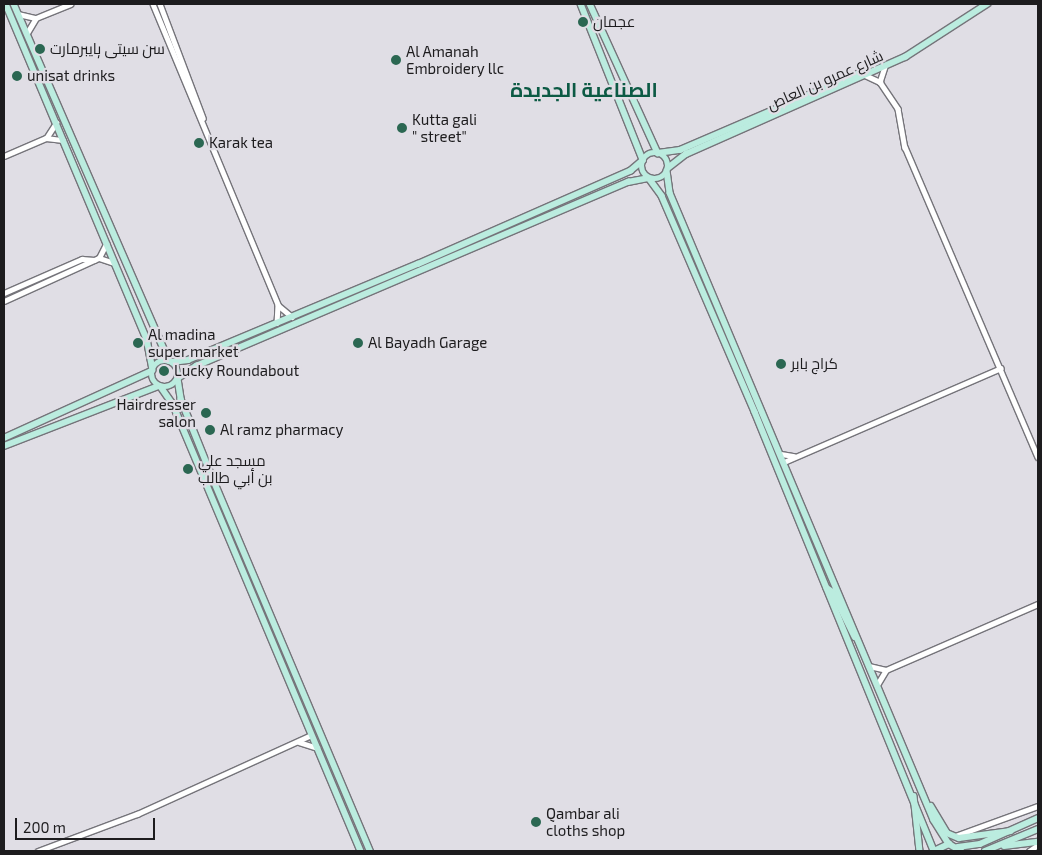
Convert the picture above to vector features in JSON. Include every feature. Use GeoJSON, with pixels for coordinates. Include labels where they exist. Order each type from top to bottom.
{"type":"FeatureCollection","features":[{"type":"Feature","properties":{"kind":"main road"},"geometry":{"type":"LineString","coordinates":[[6,4],[149,345],[152,370],[160,386],[173,404],[361,851]]}},
{"type":"Feature","properties":{"kind":"main road"},"geometry":{"type":"LineString","coordinates":[[14,4],[68,131],[178,378],[181,399],[370,851]]}},
{"type":"Feature","properties":{"kind":"main road"},"geometry":{"type":"LineString","coordinates":[[581,4],[648,178],[662,196],[765,438],[826,588],[914,794],[934,850],[949,844]]}},
{"type":"Feature","properties":{"kind":"main road"},"geometry":{"type":"LineString","coordinates":[[590,4],[658,153],[668,170],[670,193],[926,801],[949,844],[960,849],[1011,831],[1038,818]]}},
{"type":"Feature","properties":{"kind":"main road","name":"شارع عمرو بن العاص"},"geometry":{"type":"LineString","coordinates":[[4,438],[170,362],[292,317],[630,172],[642,161],[658,153],[680,150],[884,63],[980,4]]}},
{"type":"Feature","properties":{"kind":"main road","name":"شارع عمرو بن العاص"},"geometry":{"type":"LineString","coordinates":[[648,178],[660,179],[686,154],[885,67],[932,42],[987,4]]}},
{"type":"Feature","properties":{"kind":"main road"},"geometry":{"type":"LineString","coordinates":[[47,101],[62,130],[68,131]]}},
{"type":"Feature","properties":{"kind":"main road"},"geometry":{"type":"LineString","coordinates":[[4,446],[160,386],[169,387],[178,378],[369,293],[628,182],[648,178]]}},
{"type":"Feature","properties":{"kind":"main road"},"geometry":{"type":"LineString","coordinates":[[407,278],[403,272],[418,264]]}},
{"type":"Feature","properties":{"kind":"main road"},"geometry":{"type":"LineString","coordinates":[[369,293],[384,283],[382,278]]}},
{"type":"Feature","properties":{"kind":"main road"},"geometry":{"type":"LineString","coordinates":[[765,438],[777,459],[784,462]]}},
{"type":"Feature","properties":{"kind":"main road"},"geometry":{"type":"LineString","coordinates":[[826,588],[833,592],[859,640]]}},
{"type":"Feature","properties":{"kind":"main road"},"geometry":{"type":"LineString","coordinates":[[302,708],[316,722]]}},
{"type":"Feature","properties":{"kind":"main road"},"geometry":{"type":"LineString","coordinates":[[311,735],[318,736],[328,752]]}},
{"type":"Feature","properties":{"kind":"main road"},"geometry":{"type":"LineString","coordinates":[[914,794],[914,819],[921,841],[920,851]]}},
{"type":"Feature","properties":{"kind":"main road"},"geometry":{"type":"LineString","coordinates":[[926,801],[954,837],[1011,831]]}},
{"type":"Feature","properties":{"kind":"main road"},"geometry":{"type":"LineString","coordinates":[[985,851],[1038,829]]}},
{"type":"Feature","properties":{"kind":"main road"},"geometry":{"type":"LineString","coordinates":[[997,846],[1038,843]]}},
{"type":"Feature","properties":{"kind":"street"},"geometry":{"type":"LineString","coordinates":[[18,14],[36,18],[70,4]]}},
{"type":"Feature","properties":{"kind":"street"},"geometry":{"type":"LineString","coordinates":[[153,4],[278,304],[292,317]]}},
{"type":"Feature","properties":{"kind":"street"},"geometry":{"type":"LineString","coordinates":[[160,4],[188,70],[204,127]]}},
{"type":"Feature","properties":{"kind":"street"},"geometry":{"type":"LineString","coordinates":[[27,34],[36,18]]}},
{"type":"Feature","properties":{"kind":"street"},"geometry":{"type":"LineString","coordinates":[[880,82],[885,67]]}},
{"type":"Feature","properties":{"kind":"street"},"geometry":{"type":"LineString","coordinates":[[865,75],[880,82],[898,109],[905,147],[1038,457]]}},
{"type":"Feature","properties":{"kind":"street"},"geometry":{"type":"LineString","coordinates":[[46,138],[56,122]]}},
{"type":"Feature","properties":{"kind":"street"},"geometry":{"type":"LineString","coordinates":[[4,156],[46,138],[64,141]]}},
{"type":"Feature","properties":{"kind":"street"},"geometry":{"type":"LineString","coordinates":[[99,258],[106,242]]}},
{"type":"Feature","properties":{"kind":"street"},"geometry":{"type":"LineString","coordinates":[[4,301],[99,258],[115,264]]}},
{"type":"Feature","properties":{"kind":"street"},"geometry":{"type":"LineString","coordinates":[[4,293],[82,260],[94,260]]}},
{"type":"Feature","properties":{"kind":"street"},"geometry":{"type":"LineString","coordinates":[[277,323],[278,304]]}},
{"type":"Feature","properties":{"kind":"street"},"geometry":{"type":"LineString","coordinates":[[784,462],[794,456],[1001,368]]}},
{"type":"Feature","properties":{"kind":"street"},"geometry":{"type":"LineString","coordinates":[[781,454],[794,456]]}},
{"type":"Feature","properties":{"kind":"street"},"geometry":{"type":"LineString","coordinates":[[877,685],[886,670],[1038,604]]}},
{"type":"Feature","properties":{"kind":"street"},"geometry":{"type":"LineString","coordinates":[[869,666],[886,670]]}},
{"type":"Feature","properties":{"kind":"street"},"geometry":{"type":"LineString","coordinates":[[38,851],[128,818],[311,735]]}},
{"type":"Feature","properties":{"kind":"street"},"geometry":{"type":"LineString","coordinates":[[299,742],[317,748]]}},
{"type":"Feature","properties":{"kind":"street"},"geometry":{"type":"LineString","coordinates":[[954,837],[1038,806]]}},
{"type":"Feature","properties":{"kind":"street"},"geometry":{"type":"LineString","coordinates":[[916,851],[921,841]]}},
{"type":"Feature","properties":{"kind":"street"},"geometry":{"type":"LineString","coordinates":[[1029,851],[1038,843]]}},
{"type":"Feature","properties":{"kind":"place","name":"عجمان"},"geometry":{"type":"Point","coordinates":[583,22]}},
{"type":"Feature","properties":{"kind":"place","name":"سن سیتی ہایبرمارت"},"geometry":{"type":"Point","coordinates":[40,49]}},
{"type":"Feature","properties":{"kind":"place","name":"Al Amanah Embroidery llc"},"geometry":{"type":"Point","coordinates":[396,60]}},
{"type":"Feature","properties":{"kind":"place","name":"unisat drinks"},"geometry":{"type":"Point","coordinates":[17,76]}},
{"type":"Feature","properties":{"kind":"place","name":"Kutta gali \" street\""},"geometry":{"type":"Point","coordinates":[402,128]}},
{"type":"Feature","properties":{"kind":"place","name":"Karak tea"},"geometry":{"type":"Point","coordinates":[199,143]}},
{"type":"Feature","properties":{"kind":"place","name":"Al madina super market"},"geometry":{"type":"Point","coordinates":[138,343]}},
{"type":"Feature","properties":{"kind":"place","name":"Al Bayadh Garage"},"geometry":{"type":"Point","coordinates":[358,343]}},
{"type":"Feature","properties":{"kind":"place","name":"كراج بابر"},"geometry":{"type":"Point","coordinates":[781,364]}},
{"type":"Feature","properties":{"kind":"place","name":"Lucky Roundabout"},"geometry":{"type":"Point","coordinates":[164,371]}},
{"type":"Feature","properties":{"kind":"place","name":"Hairdresser salon"},"geometry":{"type":"Point","coordinates":[206,413]}},
{"type":"Feature","properties":{"kind":"place","name":"Al ramz pharmacy"},"geometry":{"type":"Point","coordinates":[210,430]}},
{"type":"Feature","properties":{"kind":"place","name":"مسجد علي بن أبي طالب"},"geometry":{"type":"Point","coordinates":[188,469]}},
{"type":"Feature","properties":{"kind":"place","name":"Qambar ali cloths shop"},"geometry":{"type":"Point","coordinates":[536,822]}},
{"type":"Feature","properties":{"kind":"district","name":"الصناعية الجديدة"},"geometry":{"type":"Point","coordinates":[584,89]}}]}
